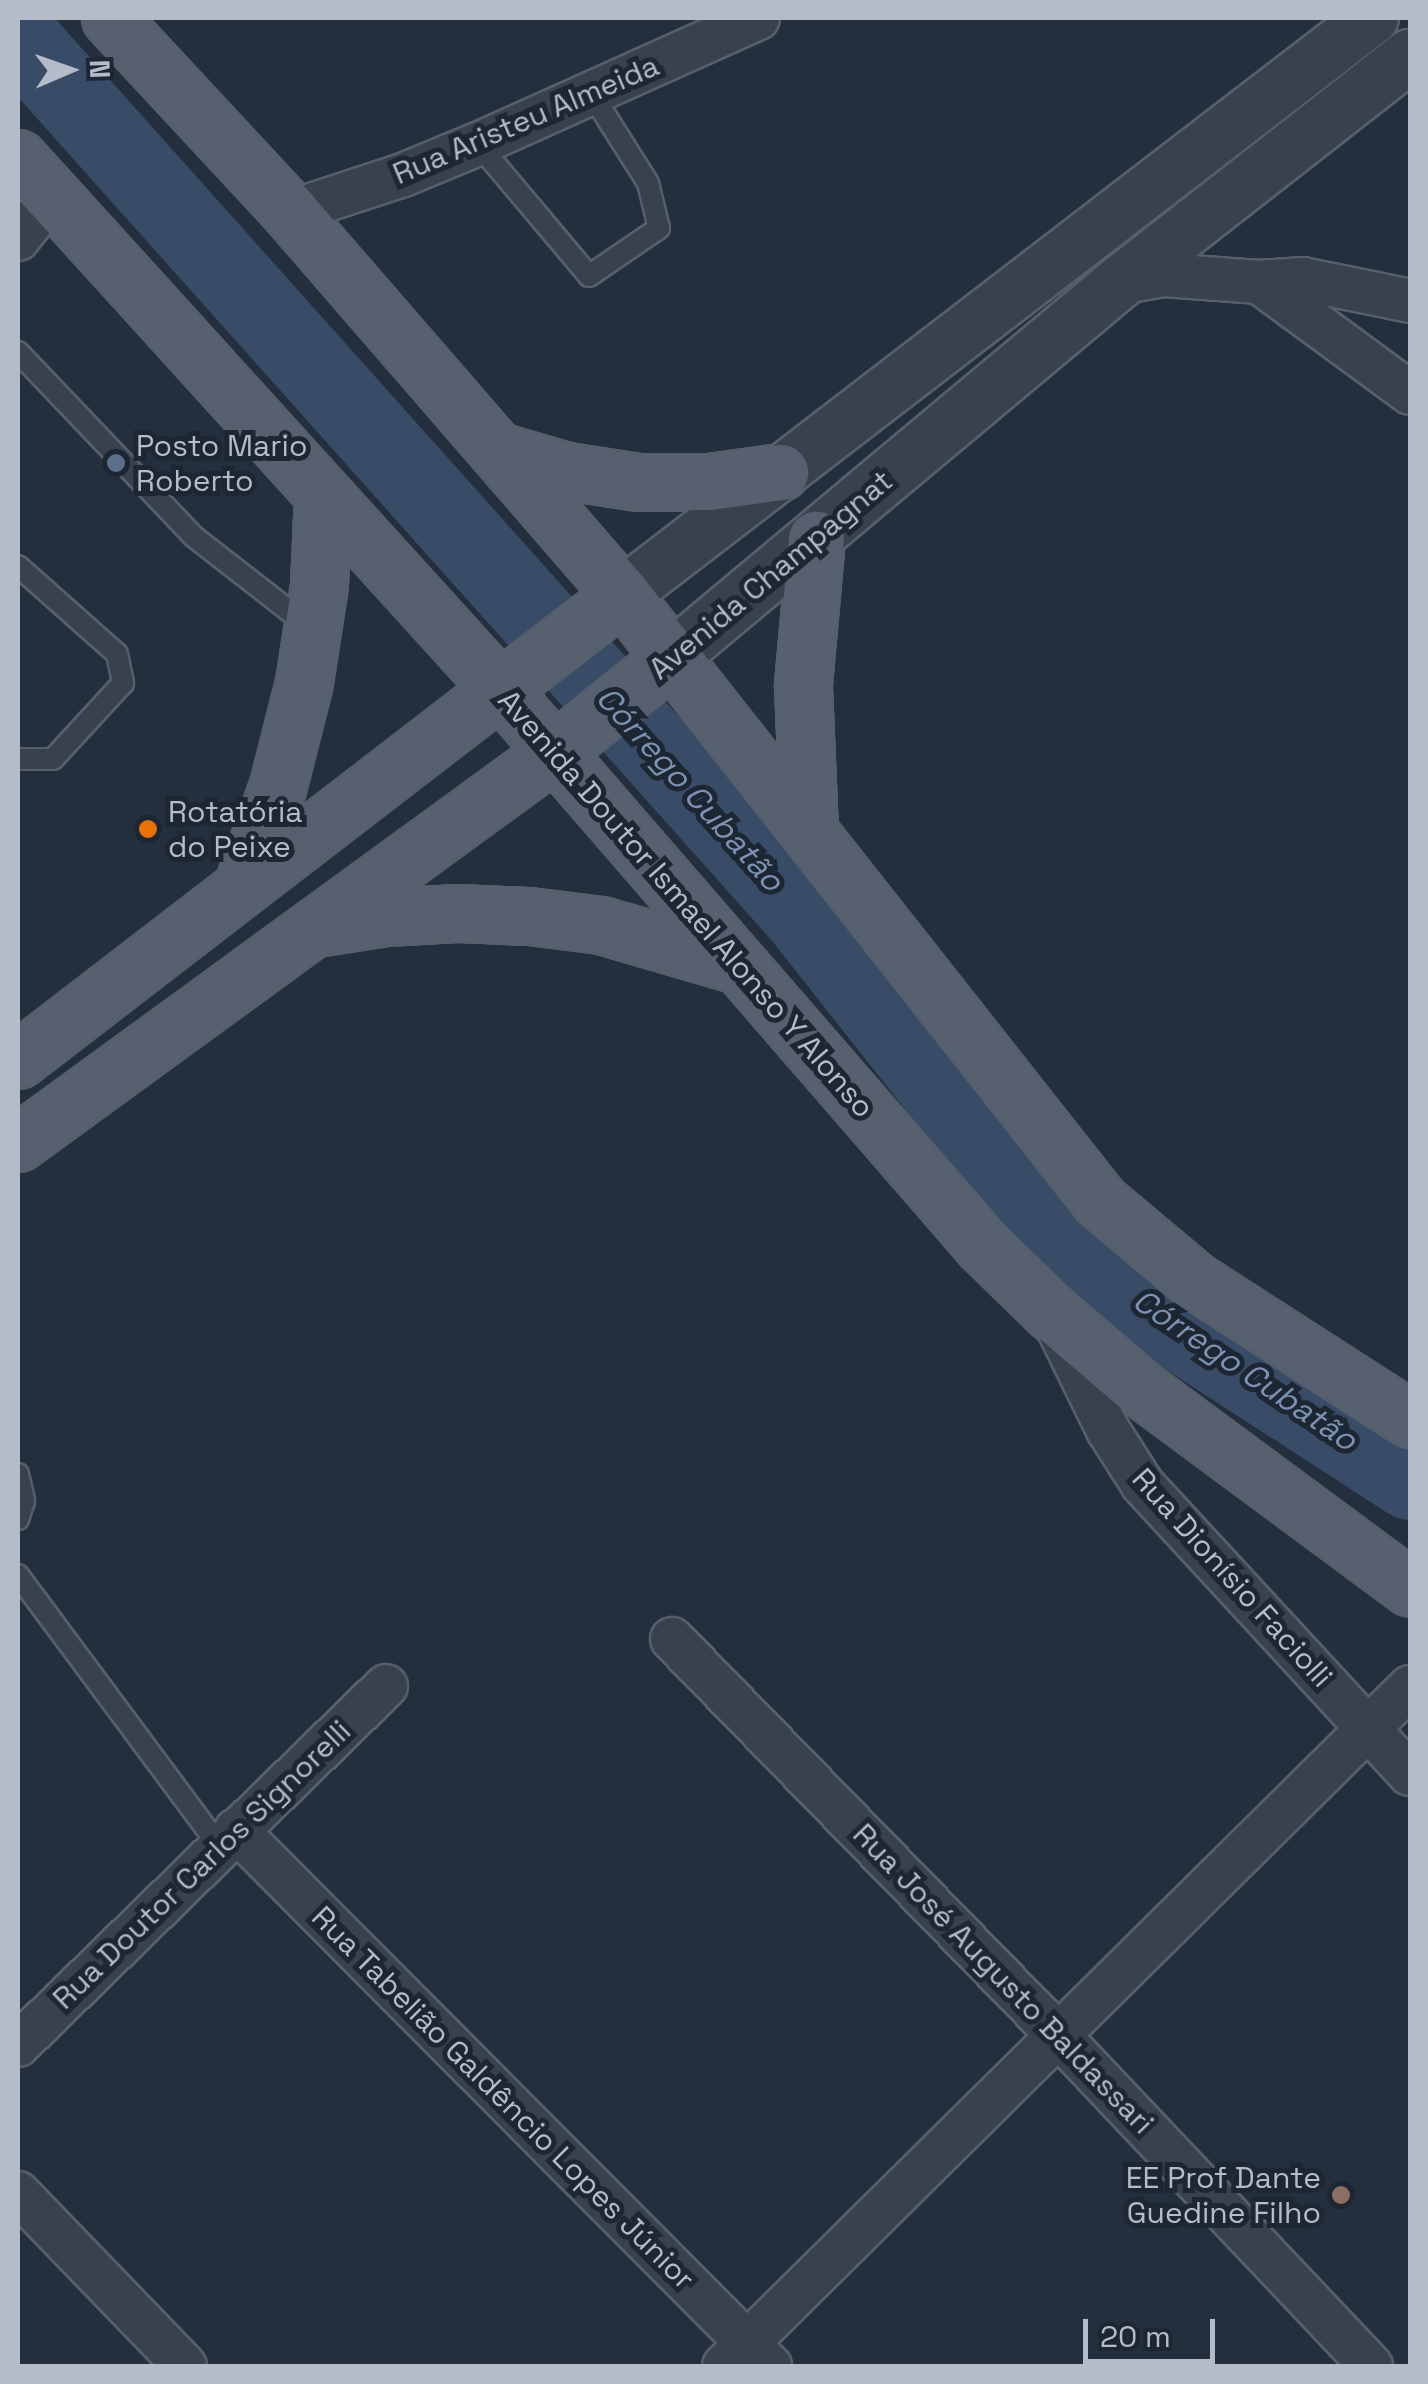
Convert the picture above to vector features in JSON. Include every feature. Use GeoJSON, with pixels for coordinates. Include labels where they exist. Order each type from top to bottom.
{"type":"FeatureCollection","features":[{"type":"Feature","properties":{"kind":"main road"},"geometry":{"type":"LineString","coordinates":[[110,18],[290,212],[498,451],[611,603],[662,666],[810,829],[1100,1200],[1194,1280],[1410,1419]]}},
{"type":"Feature","properties":{"kind":"main road","name":"Avenida Doutor Ismael Alonso Y Alonso"},"geometry":{"type":"LineString","coordinates":[[36,177],[324,494],[511,679],[740,965],[982,1246],[1050,1312],[1222,1450],[1410,1588]]}},
{"type":"Feature","properties":{"kind":"main road"},"geometry":{"type":"LineString","coordinates":[[498,451],[567,471],[638,482],[709,482],[780,472]]}},
{"type":"Feature","properties":{"kind":"main road"},"geometry":{"type":"LineString","coordinates":[[243,884],[293,734],[313,630],[324,494]]}},
{"type":"Feature","properties":{"kind":"main road"},"geometry":{"type":"LineString","coordinates":[[810,829],[803,684],[816,539]]}},
{"type":"Feature","properties":{"kind":"main road"},"geometry":{"type":"LineString","coordinates":[[18,1060],[611,603]]}},
{"type":"Feature","properties":{"kind":"main road","name":"Avenida Champagnat"},"geometry":{"type":"LineString","coordinates":[[18,1144],[562,745],[662,666]]}},
{"type":"Feature","properties":{"kind":"main road"},"geometry":{"type":"LineString","coordinates":[[314,928],[385,916],[529,916],[601,925],[740,965]]}},
{"type":"Feature","properties":{"kind":"street","name":"Rua Aristeu Almeida"},"geometry":{"type":"LineString","coordinates":[[290,212],[404,175],[758,18]]}},
{"type":"Feature","properties":{"kind":"street"},"geometry":{"type":"LineString","coordinates":[[611,603],[1372,18]]}},
{"type":"Feature","properties":{"kind":"street","name":"Avenida Champagnat"},"geometry":{"type":"LineString","coordinates":[[662,666],[1119,283],[1410,56]]}},
{"type":"Feature","properties":{"kind":"street"},"geometry":{"type":"LineString","coordinates":[[18,239],[36,177]]}},
{"type":"Feature","properties":{"kind":"street"},"geometry":{"type":"LineString","coordinates":[[1119,283],[1164,275],[1260,282],[1303,279],[1410,301]]}},
{"type":"Feature","properties":{"kind":"street"},"geometry":{"type":"LineString","coordinates":[[1260,282],[1410,393]]}},
{"type":"Feature","properties":{"kind":"street","name":"Rua Dionísio Faciolli"},"geometry":{"type":"LineString","coordinates":[[1050,1312],[1108,1430],[1142,1485],[1410,1774]]}},
{"type":"Feature","properties":{"kind":"street","name":"Rua José Augusto Baldassari"},"geometry":{"type":"LineString","coordinates":[[672,1638],[1059,2036],[1371,2366]]}},
{"type":"Feature","properties":{"kind":"street","name":"Rua Doutor Carlos Signorelli"},"geometry":{"type":"LineString","coordinates":[[18,2045],[386,1686]]}},
{"type":"Feature","properties":{"kind":"street"},"geometry":{"type":"LineString","coordinates":[[747,2359],[1059,2036],[1410,1686]]}},
{"type":"Feature","properties":{"kind":"street","name":"Rua Tabelião Galdêncio Lopes Júnior"},"geometry":{"type":"LineString","coordinates":[[227,1838],[747,2359]]}},
{"type":"Feature","properties":{"kind":"street"},"geometry":{"type":"LineString","coordinates":[[18,2192],[184,2366]]}},
{"type":"Feature","properties":{"kind":"lane"},"geometry":{"type":"LineString","coordinates":[[478,144],[589,276],[659,228],[648,183],[591,93]]}},
{"type":"Feature","properties":{"kind":"lane"},"geometry":{"type":"LineString","coordinates":[[18,352],[192,536],[313,630]]}},
{"type":"Feature","properties":{"kind":"lane"},"geometry":{"type":"LineString","coordinates":[[18,566],[116,654],[123,683],[53,758],[18,759]]}},
{"type":"Feature","properties":{"kind":"lane"},"geometry":{"type":"LineString","coordinates":[[18,1474],[24,1500],[18,1519]]}},
{"type":"Feature","properties":{"kind":"lane"},"geometry":{"type":"LineString","coordinates":[[18,1575],[227,1838]]}},
{"type":"Feature","properties":{"kind":"waterway","name":"Córrego Cubatão"},"geometry":{"type":"LineString","coordinates":[[18,37],[801,913],[1059,1240],[1180,1331],[1410,1480]]}},
{"type":"Feature","properties":{"kind":"place","name":"Posto Mario Roberto"},"geometry":{"type":"Point","coordinates":[116,463]}},
{"type":"Feature","properties":{"kind":"place","name":"Rotatória do Peixe"},"geometry":{"type":"Point","coordinates":[148,829]}},
{"type":"Feature","properties":{"kind":"place","name":"EE Prof Dante Guedine Filho"},"geometry":{"type":"Point","coordinates":[1341,2195]}}]}
